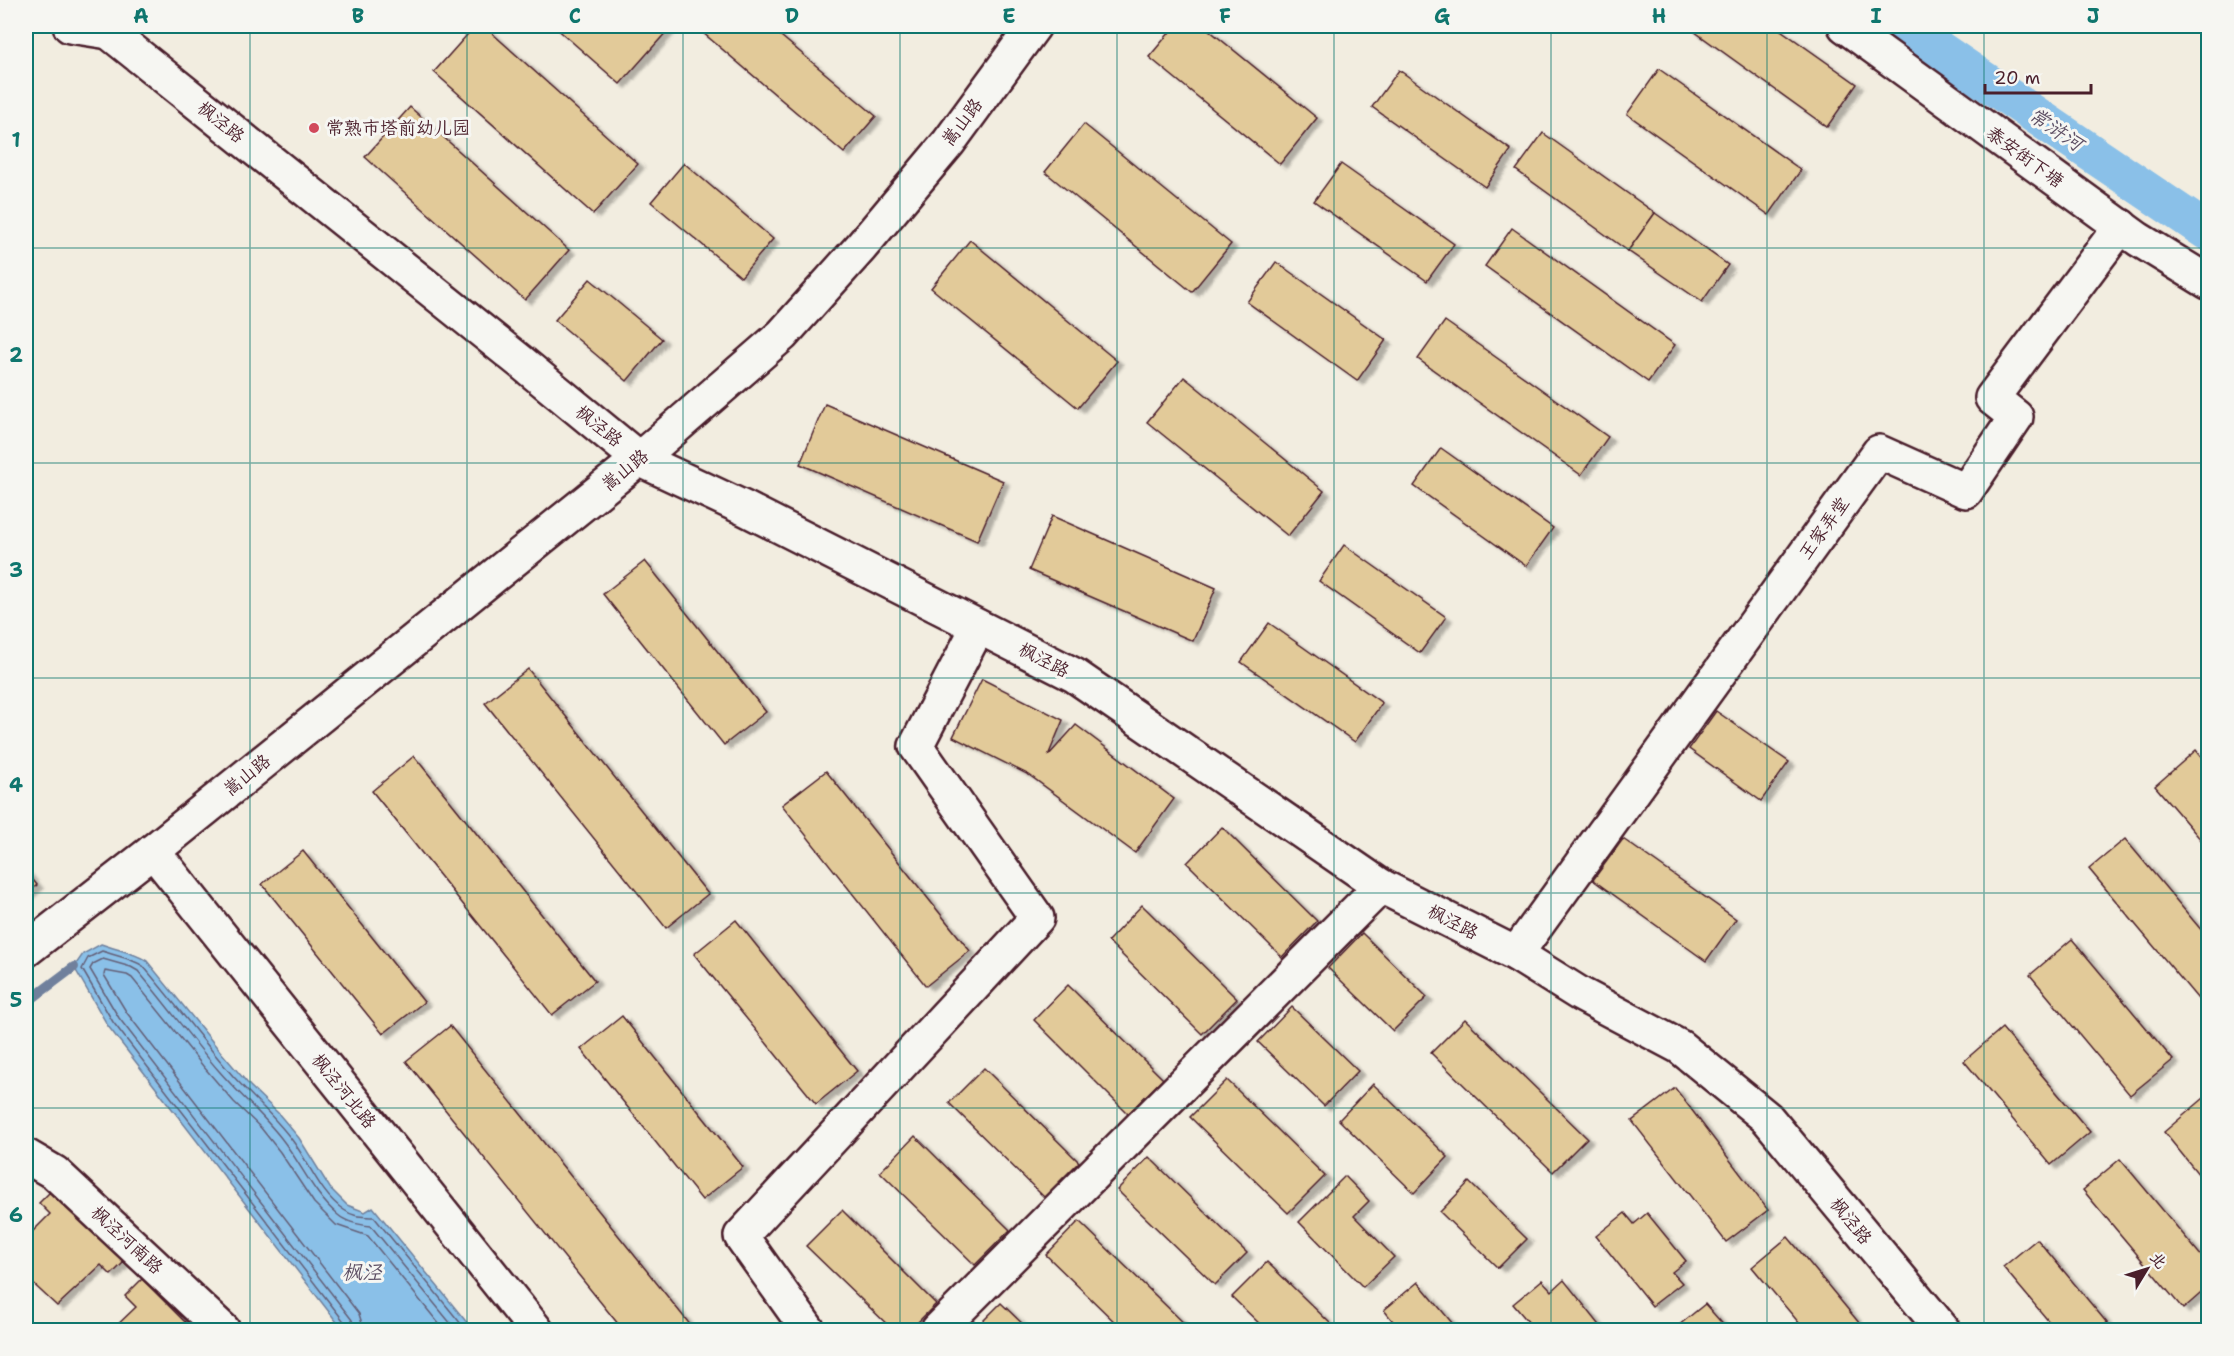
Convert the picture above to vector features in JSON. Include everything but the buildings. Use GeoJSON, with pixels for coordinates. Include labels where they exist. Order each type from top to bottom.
{"type":"FeatureCollection","features":[{"type":"Feature","properties":{"kind":"street"},"geometry":{"type":"LineString","coordinates":[[70,26],[112,29]]}},
{"type":"Feature","properties":{"kind":"street","name":"嵩山路"},"geometry":{"type":"LineString","coordinates":[[26,950],[153,851],[639,459],[790,326],[861,247],[949,142],[1034,26]]}},
{"type":"Feature","properties":{"kind":"street","name":"泰安街下塘"},"geometry":{"type":"LineString","coordinates":[[1845,26],[2121,226],[2208,282]]}},
{"type":"Feature","properties":{"kind":"street","name":"枫泾路"},"geometry":{"type":"LineString","coordinates":[[112,29],[639,459],[746,510],[1074,675],[1381,886],[1516,954],[1580,994],[1680,1047],[1767,1118],[1942,1330]]}},
{"type":"Feature","properties":{"kind":"street","name":"王家弄堂"},"geometry":{"type":"LineString","coordinates":[[1516,954],[1879,452],[1966,491],[2016,417],[1992,398],[2121,226]]}},
{"type":"Feature","properties":{"kind":"street"},"geometry":{"type":"LineString","coordinates":[[808,1330],[741,1236],[1037,918],[916,746],[978,627]]}},
{"type":"Feature","properties":{"kind":"street","name":"枫泾河北路"},"geometry":{"type":"LineString","coordinates":[[153,851],[536,1330]]}},
{"type":"Feature","properties":{"kind":"street"},"geometry":{"type":"LineString","coordinates":[[938,1330],[1381,886]]}},
{"type":"Feature","properties":{"kind":"street","name":"枫泾河南路"},"geometry":{"type":"LineString","coordinates":[[26,1156],[55,1173],[223,1330]]}},
{"type":"Feature","properties":{"kind":"water","name":"枫泾"},"geometry":{"type":"Polygon","coordinates":[[[101,944],[131,953],[147,961],[250,1086],[278,1113],[299,1138],[330,1188],[347,1205],[365,1212],[373,1207],[473,1330],[343,1330],[108,1026],[74,967],[83,954],[101,944]]]}},
{"type":"Feature","properties":{"kind":"waterway","name":"常浒河"},"geometry":{"type":"LineString","coordinates":[[1904,26],[2208,232]]}},
{"type":"Feature","properties":{"kind":"waterway","name":"枫泾"},"geometry":{"type":"LineString","coordinates":[[26,1003],[74,967]]}},
{"type":"Feature","properties":{"kind":"place","name":"常熟市塔前幼儿园"},"geometry":{"type":"Point","coordinates":[314,128]}}]}
